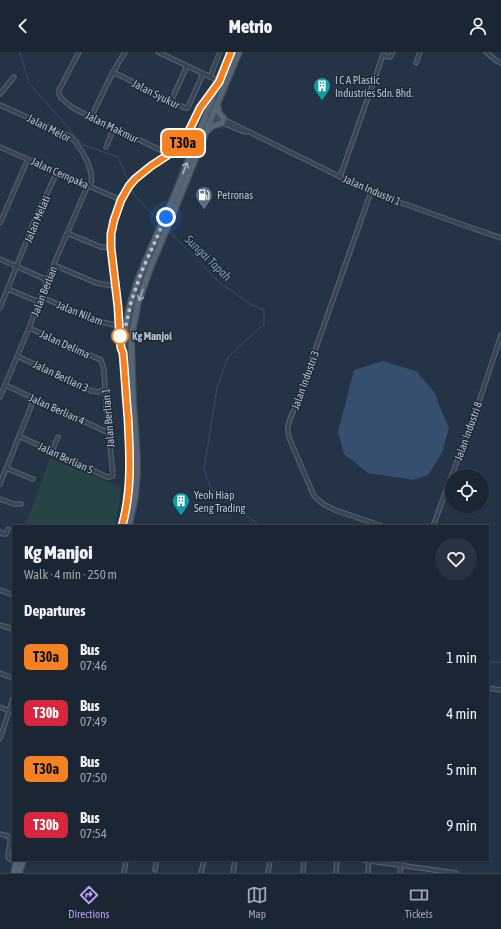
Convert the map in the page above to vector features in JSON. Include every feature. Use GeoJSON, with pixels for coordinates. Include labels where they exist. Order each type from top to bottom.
{"type":"FeatureCollection","features":[{"type":"Feature","properties":{"kind":"main road"},"geometry":{"type":"LineString","coordinates":[[122,525],[128,498],[130,474],[130,449],[123,353],[126,322],[141,273],[168,220],[206,132],[218,82],[231,52]]}},
{"type":"Feature","properties":{"kind":"main road"},"geometry":{"type":"LineString","coordinates":[[168,220],[191,154],[209,115],[217,104],[238,52]]}},
{"type":"Feature","properties":{"kind":"main road"},"geometry":{"type":"LineString","coordinates":[[197,114],[218,82]]}},
{"type":"Feature","properties":{"kind":"main road"},"geometry":{"type":"LineString","coordinates":[[206,132],[211,126],[223,121],[218,112],[217,104]]}},
{"type":"Feature","properties":{"kind":"main road"},"geometry":{"type":"LineString","coordinates":[[180,147],[183,146],[188,148],[191,154]]}},
{"type":"Feature","properties":{"kind":"main road"},"geometry":{"type":"LineString","coordinates":[[129,525],[135,497],[137,476],[131,338],[138,303],[151,266],[157,243]]}},
{"type":"Feature","properties":{"kind":"main road"},"geometry":{"type":"LineString","coordinates":[[126,322],[127,334],[131,338]]}},
{"type":"Feature","properties":{"kind":"main road"},"geometry":{"type":"LineString","coordinates":[[123,353],[126,343],[131,338]]}},
{"type":"Feature","properties":{"kind":"main road"},"geometry":{"type":"LineString","coordinates":[[14,873],[17,861]]}},
{"type":"Feature","properties":{"kind":"main road"},"geometry":{"type":"LineString","coordinates":[[21,872],[23,861]]}},
{"type":"Feature","properties":{"kind":"street","name":"Jalan Makmur"},"geometry":{"type":"LineString","coordinates":[[79,52],[60,90],[59,94],[61,98],[73,108],[169,154]]}},
{"type":"Feature","properties":{"kind":"street"},"geometry":{"type":"LineString","coordinates":[[91,117],[124,52]]}},
{"type":"Feature","properties":{"kind":"street"},"geometry":{"type":"LineString","coordinates":[[158,52],[218,82]]}},
{"type":"Feature","properties":{"kind":"street"},"geometry":{"type":"LineString","coordinates":[[210,77],[220,52]]}},
{"type":"Feature","properties":{"kind":"street"},"geometry":{"type":"LineString","coordinates":[[340,177],[384,54],[390,57],[393,52]]}},
{"type":"Feature","properties":{"kind":"street"},"geometry":{"type":"LineString","coordinates":[[416,63],[420,52]]}},
{"type":"Feature","properties":{"kind":"street"},"geometry":{"type":"LineString","coordinates":[[486,52],[501,63]]}},
{"type":"Feature","properties":{"kind":"street"},"geometry":{"type":"LineString","coordinates":[[171,101],[187,66]]}},
{"type":"Feature","properties":{"kind":"street","name":"Jalan Syukur"},"geometry":{"type":"LineString","coordinates":[[113,72],[183,108],[187,108],[189,105],[203,74]]}},
{"type":"Feature","properties":{"kind":"street"},"geometry":{"type":"LineString","coordinates":[[0,94],[14,77]]}},
{"type":"Feature","properties":{"kind":"street","name":"Jalan Melor"},"geometry":{"type":"LineString","coordinates":[[0,104],[71,137],[79,145],[92,174],[92,182],[89,186]]}},
{"type":"Feature","properties":{"kind":"street"},"geometry":{"type":"LineString","coordinates":[[180,147],[197,114],[203,111],[209,115]]}},
{"type":"Feature","properties":{"kind":"street"},"geometry":{"type":"LineString","coordinates":[[123,353],[121,348],[111,248],[111,234],[121,200],[124,193],[135,179],[151,166],[184,144],[190,136],[199,117],[202,115],[209,115]]}},
{"type":"Feature","properties":{"kind":"street","name":"Jalan Industri 1"},"geometry":{"type":"LineString","coordinates":[[209,115],[372,192],[501,238]]}},
{"type":"Feature","properties":{"kind":"street"},"geometry":{"type":"LineString","coordinates":[[106,147],[114,128]]}},
{"type":"Feature","properties":{"kind":"street","name":"Jalan Cempaka"},"geometry":{"type":"LineString","coordinates":[[0,147],[121,200]]}},
{"type":"Feature","properties":{"kind":"street"},"geometry":{"type":"LineString","coordinates":[[0,223],[28,159]]}},
{"type":"Feature","properties":{"kind":"street","name":"Jalan Melati"},"geometry":{"type":"LineString","coordinates":[[0,308],[34,222],[57,172]]}},
{"type":"Feature","properties":{"kind":"street","name":"Jalan Berlian"},"geometry":{"type":"LineString","coordinates":[[0,397],[47,280],[89,186]]}},
{"type":"Feature","properties":{"kind":"street","name":"Jalan Industri 3"},"geometry":{"type":"LineString","coordinates":[[372,192],[287,427],[290,440],[314,496],[323,504],[335,510],[379,525]]}},
{"type":"Feature","properties":{"kind":"street"},"geometry":{"type":"LineString","coordinates":[[67,233],[101,247],[111,248]]}},
{"type":"Feature","properties":{"kind":"street"},"geometry":{"type":"LineString","coordinates":[[0,259],[47,280]]}},
{"type":"Feature","properties":{"kind":"street"},"geometry":{"type":"LineString","coordinates":[[54,266],[94,282],[115,286]]}},
{"type":"Feature","properties":{"kind":"street"},"geometry":{"type":"LineString","coordinates":[[8,289],[39,302]]}},
{"type":"Feature","properties":{"kind":"street","name":"Jalan Nilam"},"geometry":{"type":"LineString","coordinates":[[41,297],[102,322],[120,326]]}},
{"type":"Feature","properties":{"kind":"street","name":"Jalan Delima"},"geometry":{"type":"LineString","coordinates":[[29,328],[101,360]]}},
{"type":"Feature","properties":{"kind":"street","name":"Jalan Industri 8"},"geometry":{"type":"LineString","coordinates":[[433,525],[478,404],[501,335]]}},
{"type":"Feature","properties":{"kind":"street","name":"Jalan Berlian 3"},"geometry":{"type":"LineString","coordinates":[[17,356],[92,391],[98,392],[105,390]]}},
{"type":"Feature","properties":{"kind":"street","name":"Jalan Berlian 1"},"geometry":{"type":"LineString","coordinates":[[101,360],[104,369],[113,476]]}},
{"type":"Feature","properties":{"kind":"street","name":"Jalan Berlian 4"},"geometry":{"type":"LineString","coordinates":[[5,385],[110,433]]}},
{"type":"Feature","properties":{"kind":"street"},"geometry":{"type":"LineString","coordinates":[[0,484],[1,476],[6,468],[34,399]]}},
{"type":"Feature","properties":{"kind":"street","name":"Jalan Berlian 5"},"geometry":{"type":"LineString","coordinates":[[19,436],[107,477],[113,476]]}},
{"type":"Feature","properties":{"kind":"street"},"geometry":{"type":"LineString","coordinates":[[52,451],[58,437]]}},
{"type":"Feature","properties":{"kind":"street"},"geometry":{"type":"LineString","coordinates":[[6,468],[33,478]]}},
{"type":"Feature","properties":{"kind":"street"},"geometry":{"type":"LineString","coordinates":[[0,499],[14,504],[21,504]]}},
{"type":"Feature","properties":{"kind":"street"},"geometry":{"type":"LineString","coordinates":[[0,532],[6,534],[8,529]]}},
{"type":"Feature","properties":{"kind":"street"},"geometry":{"type":"LineString","coordinates":[[0,590],[12,595]]}},
{"type":"Feature","properties":{"kind":"street"},"geometry":{"type":"LineString","coordinates":[[0,625],[12,629]]}},
{"type":"Feature","properties":{"kind":"street"},"geometry":{"type":"LineString","coordinates":[[0,673],[12,678]]}},
{"type":"Feature","properties":{"kind":"street"},"geometry":{"type":"LineString","coordinates":[[489,688],[501,690]]}},
{"type":"Feature","properties":{"kind":"street"},"geometry":{"type":"LineString","coordinates":[[0,740],[12,701]]}},
{"type":"Feature","properties":{"kind":"street"},"geometry":{"type":"LineString","coordinates":[[0,707],[9,711]]}},
{"type":"Feature","properties":{"kind":"street"},"geometry":{"type":"LineString","coordinates":[[0,834],[8,835],[10,837],[8,857],[12,860]]}},
{"type":"Feature","properties":{"kind":"street"},"geometry":{"type":"LineString","coordinates":[[124,873],[126,861]]}},
{"type":"Feature","properties":{"kind":"street"},"geometry":{"type":"LineString","coordinates":[[155,870],[157,861]]}},
{"type":"Feature","properties":{"kind":"street"},"geometry":{"type":"LineString","coordinates":[[201,873],[204,861]]}},
{"type":"Feature","properties":{"kind":"street"},"geometry":{"type":"LineString","coordinates":[[233,873],[235,861]]}},
{"type":"Feature","properties":{"kind":"street"},"geometry":{"type":"LineString","coordinates":[[268,873],[270,861]]}},
{"type":"Feature","properties":{"kind":"street"},"geometry":{"type":"LineString","coordinates":[[303,873],[304,861]]}},
{"type":"Feature","properties":{"kind":"street"},"geometry":{"type":"LineString","coordinates":[[336,873],[337,861]]}},
{"type":"Feature","properties":{"kind":"street"},"geometry":{"type":"LineString","coordinates":[[368,873],[369,861]]}},
{"type":"Feature","properties":{"kind":"street"},"geometry":{"type":"LineString","coordinates":[[375,861],[456,873]]}},
{"type":"Feature","properties":{"kind":"street"},"geometry":{"type":"LineString","coordinates":[[400,873],[402,861]]}},
{"type":"Feature","properties":{"kind":"green space"},"geometry":{"type":"Polygon","coordinates":[[[50,458],[121,487],[115,525],[25,525],[50,458]]]}},
{"type":"Feature","properties":{"kind":"water"},"geometry":{"type":"Polygon","coordinates":[[[383,361],[416,371],[435,393],[449,428],[442,453],[428,475],[414,480],[368,473],[344,454],[338,432],[354,370],[383,361]]]}},
{"type":"Feature","properties":{"kind":"waterway","name":"Sungai Tapah"},"geometry":{"type":"LineString","coordinates":[[20,52],[29,83],[83,145],[118,157],[129,183]]}},
{"type":"Feature","properties":{"kind":"waterway","name":"Sungai Tapah"},"geometry":{"type":"LineString","coordinates":[[130,186],[135,196],[160,222]]}},
{"type":"Feature","properties":{"kind":"waterway","name":"Sungai Tapah"},"geometry":{"type":"LineString","coordinates":[[169,231],[220,283],[252,305],[264,310],[264,324],[228,357],[217,388],[204,469],[211,489],[260,525]]}},
{"type":"Feature","properties":{"kind":"waterway","name":"Sungai Tapah"},"geometry":{"type":"LineString","coordinates":[[489,662],[501,662]]}},
{"type":"Feature","properties":{"kind":"bus line","name":"T30a"},"geometry":{"type":"LineString","coordinates":[[122,525],[128,498],[130,449],[123,353],[120,341],[120,326],[111,248],[111,234],[114,220],[121,200],[135,179],[151,166],[180,147],[187,136],[200,108],[219,82],[231,52]]}},
{"type":"Feature","properties":{"kind":"place","name":"I C A Plastic Industries Sdn. Bhd."},"geometry":{"type":"Point","coordinates":[322,101]}},
{"type":"Feature","properties":{"kind":"place","name":"Petronas"},"geometry":{"type":"Point","coordinates":[204,210]}},
{"type":"Feature","properties":{"kind":"place","name":"Kg Manjoi"},"geometry":{"type":"Point","coordinates":[120,336]}},
{"type":"Feature","properties":{"kind":"place","name":"Yeoh Hiap Seng Trading"},"geometry":{"type":"Point","coordinates":[181,516]}},
{"type":"Feature","properties":{"kind":"route"},"geometry":{"type":"LineString","coordinates":[[120,336],[124,334],[131,302],[141,273],[166,217]]}}]}
